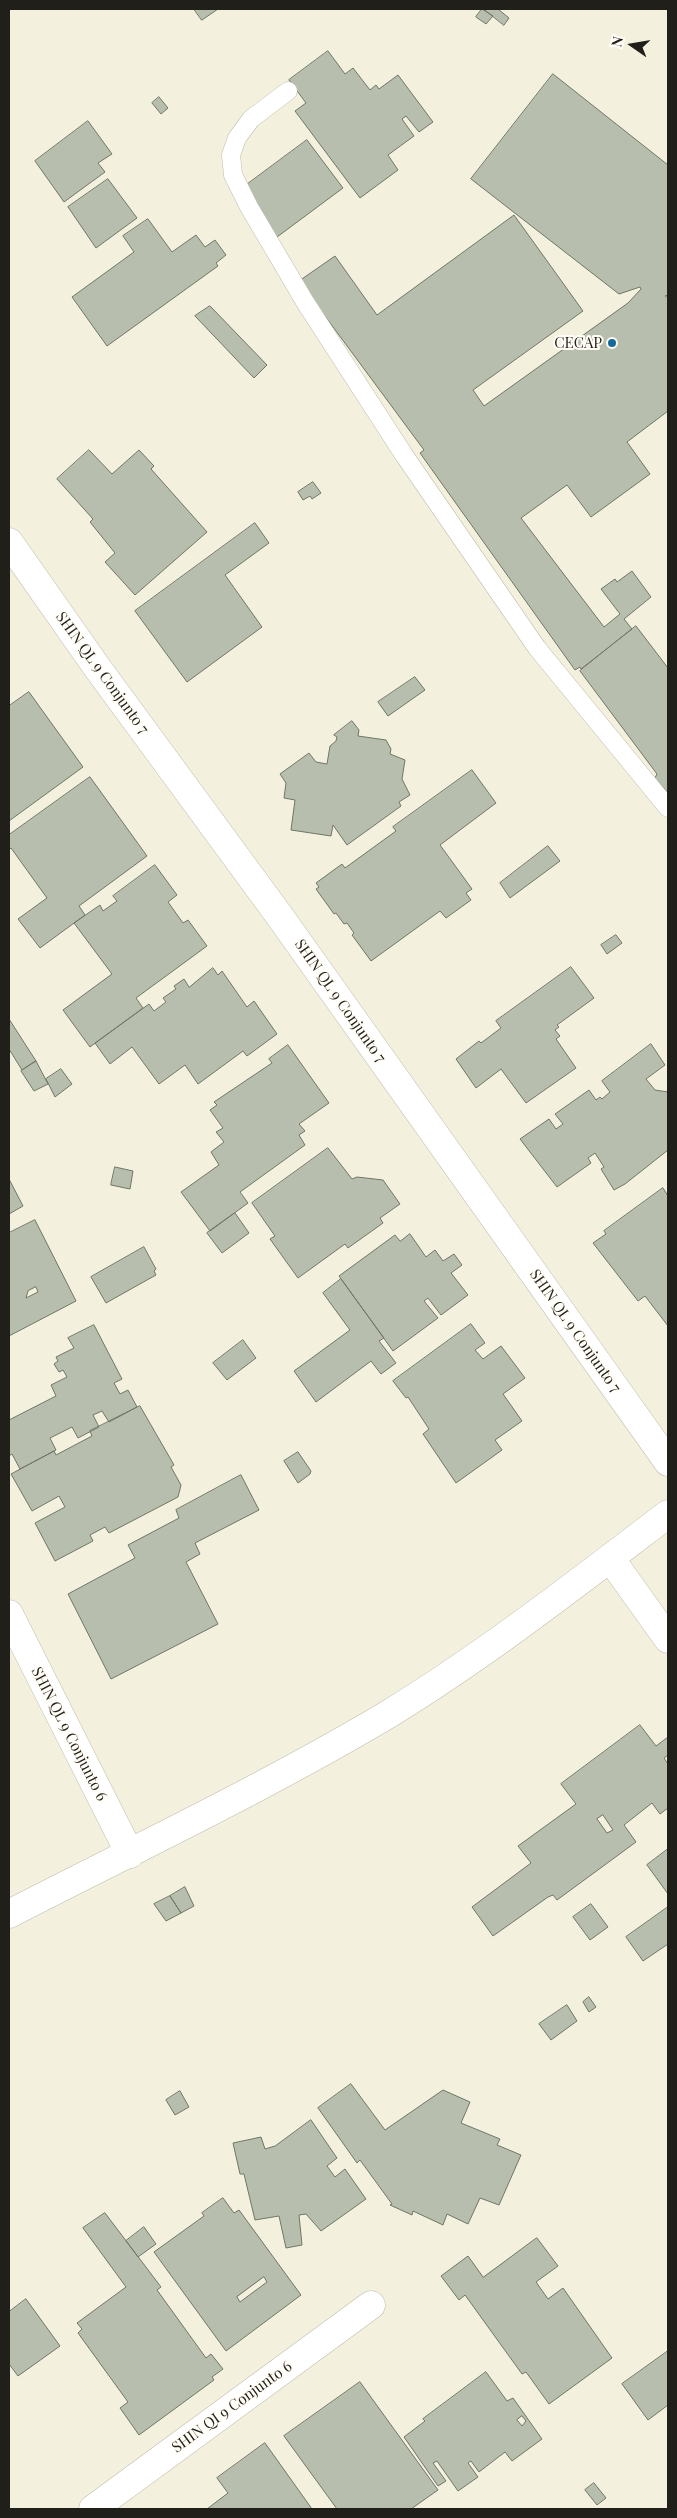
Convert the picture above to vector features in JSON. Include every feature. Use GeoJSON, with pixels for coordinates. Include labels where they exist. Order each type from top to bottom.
{"type":"FeatureCollection","features":[{"type":"Feature","properties":{"kind":"street","name":"SHIN QL 9 Conjunto 7"},"geometry":{"type":"LineString","coordinates":[[9,542],[96,666],[293,934],[668,1462]]}},
{"type":"Feature","properties":{"kind":"street"},"geometry":{"type":"LineString","coordinates":[[9,1914],[278,1777],[387,1714],[490,1648],[668,1514]]}},
{"type":"Feature","properties":{"kind":"street"},"geometry":{"type":"LineString","coordinates":[[610,1558],[668,1639]]}},
{"type":"Feature","properties":{"kind":"street","name":"SHIN QL 9 Conjunto 6"},"geometry":{"type":"LineString","coordinates":[[9,1614],[130,1854]]}},
{"type":"Feature","properties":{"kind":"street","name":"SHIN QI 9 Conjunto 6"},"geometry":{"type":"LineString","coordinates":[[93,2509],[371,2306]]}},
{"type":"Feature","properties":{"kind":"lane"},"geometry":{"type":"LineString","coordinates":[[288,91],[251,119],[237,138],[231,155],[233,175],[249,207],[305,302],[404,455],[536,648],[668,808]]}},
{"type":"Feature","properties":{"kind":"building"},"geometry":{"type":"Polygon","coordinates":[[[194,9],[218,9],[202,20],[194,9]]]}},
{"type":"Feature","properties":{"kind":"building"},"geometry":{"type":"Polygon","coordinates":[[[482,9],[493,16],[486,24],[476,17],[482,9]]]}},
{"type":"Feature","properties":{"kind":"building"},"geometry":{"type":"Polygon","coordinates":[[[484,9],[498,9],[509,18],[504,25],[484,9]]]}},
{"type":"Feature","properties":{"kind":"building"},"geometry":{"type":"Polygon","coordinates":[[[328,51],[345,74],[353,68],[370,90],[376,85],[379,89],[398,75],[433,122],[419,132],[406,116],[402,119],[414,136],[388,155],[398,170],[360,198],[295,111],[306,103],[289,80],[328,51]]]}},
{"type":"Feature","properties":{"kind":"building"},"geometry":{"type":"Polygon","coordinates":[[[553,74],[668,165],[668,295],[665,296],[668,298],[668,411],[627,442],[650,474],[591,517],[567,485],[521,518],[604,627],[620,614],[601,589],[615,579],[617,582],[632,571],[651,597],[624,619],[632,629],[581,669],[580,667],[575,670],[420,453],[424,450],[299,281],[335,256],[377,315],[514,215],[583,311],[473,390],[484,406],[628,303],[641,289],[640,287],[619,294],[471,179],[553,74]]]}},
{"type":"Feature","properties":{"kind":"building"},"geometry":{"type":"Polygon","coordinates":[[[159,97],[168,108],[161,114],[152,103],[159,97]]]}},
{"type":"Feature","properties":{"kind":"building"},"geometry":{"type":"Polygon","coordinates":[[[88,121],[112,154],[98,163],[105,172],[64,202],[35,161],[88,121]]]}},
{"type":"Feature","properties":{"kind":"building"},"geometry":{"type":"Polygon","coordinates":[[[307,140],[343,188],[277,237],[241,189],[307,140]]]}},
{"type":"Feature","properties":{"kind":"building"},"geometry":{"type":"Polygon","coordinates":[[[108,179],[137,218],[96,248],[68,207],[108,179]]]}},
{"type":"Feature","properties":{"kind":"building"},"geometry":{"type":"Polygon","coordinates":[[[148,219],[172,252],[196,235],[205,247],[215,240],[226,255],[216,263],[218,266],[107,346],[72,297],[134,252],[123,236],[148,219]]]}},
{"type":"Feature","properties":{"kind":"building"},"geometry":{"type":"Polygon","coordinates":[[[210,306],[267,365],[254,378],[195,316],[210,306]]]}},
{"type":"Feature","properties":{"kind":"building"},"geometry":{"type":"Polygon","coordinates":[[[89,450],[112,474],[139,450],[154,466],[151,469],[207,532],[135,595],[105,562],[115,553],[90,522],[93,519],[57,479],[89,450]]]}},
{"type":"Feature","properties":{"kind":"building"},"geometry":{"type":"Polygon","coordinates":[[[313,482],[321,493],[312,499],[310,496],[303,500],[298,492],[313,482]]]}},
{"type":"Feature","properties":{"kind":"building"},"geometry":{"type":"Polygon","coordinates":[[[255,523],[269,543],[225,575],[262,627],[187,682],[135,611],[255,523]]]}},
{"type":"Feature","properties":{"kind":"building"},"geometry":{"type":"Polygon","coordinates":[[[636,626],[668,668],[668,793],[655,778],[657,774],[580,671],[636,626]]]}},
{"type":"Feature","properties":{"kind":"building"},"geometry":{"type":"Polygon","coordinates":[[[415,677],[425,690],[388,716],[378,702],[415,677]]]}},
{"type":"Feature","properties":{"kind":"building"},"geometry":{"type":"Polygon","coordinates":[[[29,692],[83,767],[9,821],[9,706],[29,692]]]}},
{"type":"Feature","properties":{"kind":"building"},"geometry":{"type":"Polygon","coordinates":[[[352,721],[359,730],[358,736],[386,740],[391,749],[390,754],[405,760],[402,779],[410,795],[399,802],[401,806],[347,845],[333,825],[331,836],[291,830],[295,800],[284,798],[286,783],[280,774],[309,753],[316,762],[327,764],[330,746],[336,741],[337,737],[334,735],[352,721]]]}},
{"type":"Feature","properties":{"kind":"building"},"geometry":{"type":"Polygon","coordinates":[[[472,770],[496,803],[440,845],[472,889],[466,893],[471,900],[446,918],[440,911],[371,961],[352,935],[354,933],[347,923],[344,924],[336,913],[334,914],[316,889],[319,887],[316,883],[342,864],[345,868],[396,831],[393,827],[472,770]]]}},
{"type":"Feature","properties":{"kind":"building"},"geometry":{"type":"Polygon","coordinates":[[[90,777],[147,856],[79,906],[85,915],[40,948],[18,919],[47,898],[11,848],[9,850],[9,835],[90,777]]]}},
{"type":"Feature","properties":{"kind":"building"},"geometry":{"type":"Polygon","coordinates":[[[548,846],[560,861],[510,898],[500,883],[548,846]]]}},
{"type":"Feature","properties":{"kind":"building"},"geometry":{"type":"Polygon","coordinates":[[[155,865],[177,895],[168,902],[183,923],[188,920],[207,946],[136,998],[143,1008],[90,1047],[63,1010],[112,974],[74,923],[100,905],[103,911],[117,901],[113,896],[155,865]]]}},
{"type":"Feature","properties":{"kind":"building"},"geometry":{"type":"Polygon","coordinates":[[[616,935],[622,943],[607,954],[601,945],[616,935]]]}},
{"type":"Feature","properties":{"kind":"building"},"geometry":{"type":"Polygon","coordinates":[[[571,967],[594,998],[557,1025],[559,1027],[555,1030],[560,1036],[556,1039],[576,1068],[526,1103],[501,1069],[476,1088],[456,1059],[479,1041],[481,1043],[501,1028],[496,1021],[571,967]]]}},
{"type":"Feature","properties":{"kind":"building"},"geometry":{"type":"Polygon","coordinates":[[[213,968],[218,975],[222,971],[247,1007],[254,1001],[277,1034],[247,1056],[243,1051],[198,1084],[185,1065],[159,1084],[132,1047],[110,1064],[95,1043],[149,1004],[154,1011],[166,1002],[163,998],[176,989],[174,986],[184,979],[189,987],[213,968]]]}},
{"type":"Feature","properties":{"kind":"building"},"geometry":{"type":"Polygon","coordinates":[[[9,1019],[36,1061],[22,1070],[9,1049],[9,1019]]]}},
{"type":"Feature","properties":{"kind":"building"},"geometry":{"type":"Polygon","coordinates":[[[651,1044],[665,1065],[646,1079],[655,1090],[668,1092],[668,1150],[625,1184],[614,1190],[601,1169],[604,1167],[595,1153],[588,1158],[591,1163],[557,1187],[520,1139],[549,1119],[556,1129],[563,1124],[555,1114],[589,1090],[596,1100],[600,1097],[602,1099],[610,1092],[602,1081],[651,1044]]]}},
{"type":"Feature","properties":{"kind":"building"},"geometry":{"type":"Polygon","coordinates":[[[288,1045],[329,1103],[299,1124],[305,1131],[299,1135],[305,1145],[240,1192],[248,1203],[210,1231],[181,1192],[219,1165],[211,1152],[224,1142],[216,1132],[223,1128],[210,1110],[217,1105],[214,1102],[272,1063],[269,1059],[288,1045]]]}},
{"type":"Feature","properties":{"kind":"building"},"geometry":{"type":"Polygon","coordinates":[[[36,1061],[48,1084],[34,1091],[21,1071],[36,1061]]]}},
{"type":"Feature","properties":{"kind":"building"},"geometry":{"type":"Polygon","coordinates":[[[61,1069],[72,1084],[55,1097],[46,1079],[61,1069]]]}},
{"type":"Feature","properties":{"kind":"building"},"geometry":{"type":"Polygon","coordinates":[[[328,1148],[352,1179],[357,1177],[383,1180],[400,1204],[380,1218],[383,1223],[348,1248],[345,1244],[298,1278],[270,1239],[275,1236],[252,1203],[328,1148]]]}},
{"type":"Feature","properties":{"kind":"building"},"geometry":{"type":"Polygon","coordinates":[[[115,1167],[133,1171],[130,1189],[111,1185],[115,1167]]]}},
{"type":"Feature","properties":{"kind":"building"},"geometry":{"type":"Polygon","coordinates":[[[9,1179],[23,1206],[9,1214],[9,1179]]]}},
{"type":"Feature","properties":{"kind":"building"},"geometry":{"type":"Polygon","coordinates":[[[663,1188],[668,1196],[668,1326],[645,1296],[638,1301],[593,1243],[606,1234],[604,1231],[663,1188]]]}},
{"type":"Feature","properties":{"kind":"building"},"geometry":{"type":"Polygon","coordinates":[[[235,1213],[249,1233],[222,1253],[207,1233],[235,1213]]]}},
{"type":"Feature","properties":{"kind":"building"},"geometry":{"type":"Polygon","coordinates":[[[35,1220],[76,1301],[9,1336],[9,1233],[35,1220]],[[36,1287],[28,1291],[26,1298],[38,1292],[36,1287]]]}},
{"type":"Feature","properties":{"kind":"building"},"geometry":{"type":"Polygon","coordinates":[[[410,1234],[426,1257],[435,1250],[443,1261],[454,1254],[462,1265],[451,1273],[468,1295],[441,1315],[428,1298],[424,1301],[438,1318],[393,1351],[339,1276],[395,1235],[400,1241],[410,1234]]]}},
{"type":"Feature","properties":{"kind":"building"},"geometry":{"type":"Polygon","coordinates":[[[144,1247],[156,1269],[154,1271],[156,1275],[106,1303],[91,1277],[144,1247]]]}},
{"type":"Feature","properties":{"kind":"building"},"geometry":{"type":"Polygon","coordinates":[[[341,1279],[384,1338],[379,1341],[396,1363],[381,1374],[371,1361],[316,1402],[294,1371],[350,1330],[323,1293],[341,1279]]]}},
{"type":"Feature","properties":{"kind":"building"},"geometry":{"type":"Polygon","coordinates":[[[471,1324],[485,1343],[475,1350],[483,1359],[501,1346],[525,1378],[503,1394],[522,1421],[495,1440],[502,1450],[456,1483],[423,1434],[429,1429],[408,1397],[406,1398],[393,1381],[471,1324]]]}},
{"type":"Feature","properties":{"kind":"building"},"geometry":{"type":"Polygon","coordinates":[[[94,1325],[122,1379],[114,1383],[120,1394],[128,1390],[137,1407],[109,1422],[102,1411],[93,1415],[99,1427],[78,1438],[72,1427],[50,1438],[56,1450],[20,1469],[12,1454],[9,1456],[9,1420],[56,1396],[51,1385],[67,1377],[63,1370],[59,1372],[54,1364],[58,1361],[56,1357],[74,1348],[68,1338],[94,1325]]]}},
{"type":"Feature","properties":{"kind":"building"},"geometry":{"type":"Polygon","coordinates":[[[243,1340],[256,1358],[227,1380],[213,1363],[243,1340]]]}},
{"type":"Feature","properties":{"kind":"building"},"geometry":{"type":"Polygon","coordinates":[[[140,1406],[174,1465],[171,1467],[181,1485],[178,1497],[109,1533],[105,1527],[90,1535],[93,1541],[55,1561],[35,1523],[65,1507],[59,1496],[32,1511],[11,1474],[54,1451],[56,1455],[92,1436],[90,1431],[140,1406]]]}},
{"type":"Feature","properties":{"kind":"building"},"geometry":{"type":"Polygon","coordinates":[[[298,1452],[311,1471],[310,1474],[298,1483],[284,1461],[298,1452]]]}},
{"type":"Feature","properties":{"kind":"building"},"geometry":{"type":"Polygon","coordinates":[[[241,1475],[259,1510],[195,1543],[200,1554],[186,1562],[218,1624],[111,1679],[68,1594],[135,1558],[128,1545],[179,1518],[176,1510],[241,1475]]]}},
{"type":"Feature","properties":{"kind":"building"},"geometry":{"type":"Polygon","coordinates":[[[640,1725],[656,1746],[668,1737],[668,1755],[664,1758],[668,1764],[668,1808],[660,1814],[652,1803],[624,1825],[636,1842],[557,1900],[553,1895],[548,1897],[493,1936],[472,1907],[531,1863],[518,1846],[576,1804],[561,1784],[640,1725]],[[603,1815],[597,1819],[607,1833],[613,1830],[603,1815]]]}},
{"type":"Feature","properties":{"kind":"building"},"geometry":{"type":"Polygon","coordinates":[[[668,1849],[668,1894],[647,1865],[668,1849]]]}},
{"type":"Feature","properties":{"kind":"building"},"geometry":{"type":"Polygon","coordinates":[[[185,1887],[194,1906],[181,1913],[170,1896],[185,1887]]]}},
{"type":"Feature","properties":{"kind":"building"},"geometry":{"type":"Polygon","coordinates":[[[170,1896],[181,1913],[166,1921],[154,1904],[170,1896]]]}},
{"type":"Feature","properties":{"kind":"building"},"geometry":{"type":"Polygon","coordinates":[[[591,1904],[608,1927],[590,1940],[573,1917],[591,1904]]]}},
{"type":"Feature","properties":{"kind":"building"},"geometry":{"type":"Polygon","coordinates":[[[668,1907],[668,1944],[643,1961],[626,1937],[668,1907]]]}},
{"type":"Feature","properties":{"kind":"building"},"geometry":{"type":"Polygon","coordinates":[[[589,1997],[596,2007],[589,2012],[583,2002],[589,1997]]]}},
{"type":"Feature","properties":{"kind":"building"},"geometry":{"type":"Polygon","coordinates":[[[567,2005],[577,2021],[551,2040],[539,2024],[567,2005]]]}},
{"type":"Feature","properties":{"kind":"building"},"geometry":{"type":"Polygon","coordinates":[[[351,2084],[385,2130],[443,2090],[470,2102],[461,2123],[500,2139],[497,2145],[521,2155],[499,2205],[480,2198],[468,2224],[447,2214],[443,2225],[413,2211],[412,2215],[390,2205],[392,2204],[360,2160],[357,2163],[318,2108],[351,2084]]]}},
{"type":"Feature","properties":{"kind":"building"},"geometry":{"type":"Polygon","coordinates":[[[180,2091],[189,2107],[175,2115],[166,2100],[180,2091]]]}},
{"type":"Feature","properties":{"kind":"building"},"geometry":{"type":"Polygon","coordinates":[[[311,2120],[337,2158],[327,2166],[335,2177],[345,2169],[366,2199],[321,2231],[306,2214],[299,2215],[302,2245],[286,2248],[279,2216],[255,2220],[244,2174],[240,2174],[233,2143],[261,2137],[265,2149],[275,2146],[311,2120]]]}},
{"type":"Feature","properties":{"kind":"building"},"geometry":{"type":"Polygon","coordinates":[[[223,2198],[234,2213],[239,2210],[301,2295],[226,2351],[154,2252],[204,2216],[202,2213],[223,2198]],[[264,2277],[237,2297],[240,2302],[267,2282],[264,2277]]]}},
{"type":"Feature","properties":{"kind":"building"},"geometry":{"type":"Polygon","coordinates":[[[105,2213],[161,2287],[157,2290],[206,2358],[211,2354],[223,2369],[212,2377],[214,2380],[139,2435],[120,2408],[128,2402],[78,2333],[82,2329],[77,2323],[126,2287],[83,2228],[105,2213]]]}},
{"type":"Feature","properties":{"kind":"building"},"geometry":{"type":"Polygon","coordinates":[[[144,2227],[156,2244],[138,2257],[126,2241],[144,2227]]]}},
{"type":"Feature","properties":{"kind":"building"},"geometry":{"type":"Polygon","coordinates":[[[537,2238],[558,2266],[536,2282],[548,2299],[563,2288],[612,2358],[549,2404],[526,2372],[522,2374],[465,2295],[459,2300],[441,2276],[468,2256],[483,2277],[537,2238]]]}},
{"type":"Feature","properties":{"kind":"building"},"geometry":{"type":"Polygon","coordinates":[[[26,2299],[60,2346],[18,2376],[9,2364],[9,2312],[26,2299]]]}},
{"type":"Feature","properties":{"kind":"building"},"geometry":{"type":"Polygon","coordinates":[[[668,2351],[668,2405],[648,2420],[622,2384],[668,2351]]]}},
{"type":"Feature","properties":{"kind":"building"},"geometry":{"type":"Polygon","coordinates":[[[486,2372],[507,2401],[513,2398],[542,2439],[512,2461],[505,2452],[479,2472],[471,2461],[468,2463],[478,2477],[458,2491],[437,2461],[433,2463],[446,2481],[438,2486],[404,2437],[425,2421],[423,2419],[486,2372]],[[522,2416],[517,2420],[522,2426],[526,2421],[522,2416]]]}},
{"type":"Feature","properties":{"kind":"building"},"geometry":{"type":"Polygon","coordinates":[[[360,2382],[438,2490],[411,2509],[337,2509],[284,2436],[360,2382]]]}},
{"type":"Feature","properties":{"kind":"building"},"geometry":{"type":"Polygon","coordinates":[[[265,2443],[312,2509],[207,2509],[228,2493],[217,2478],[265,2443]]]}},
{"type":"Feature","properties":{"kind":"building"},"geometry":{"type":"Polygon","coordinates":[[[594,2483],[606,2498],[597,2505],[585,2490],[594,2483]]]}},
{"type":"Feature","properties":{"kind":"place","name":"CECAP"},"geometry":{"type":"Point","coordinates":[612,343]}}]}
